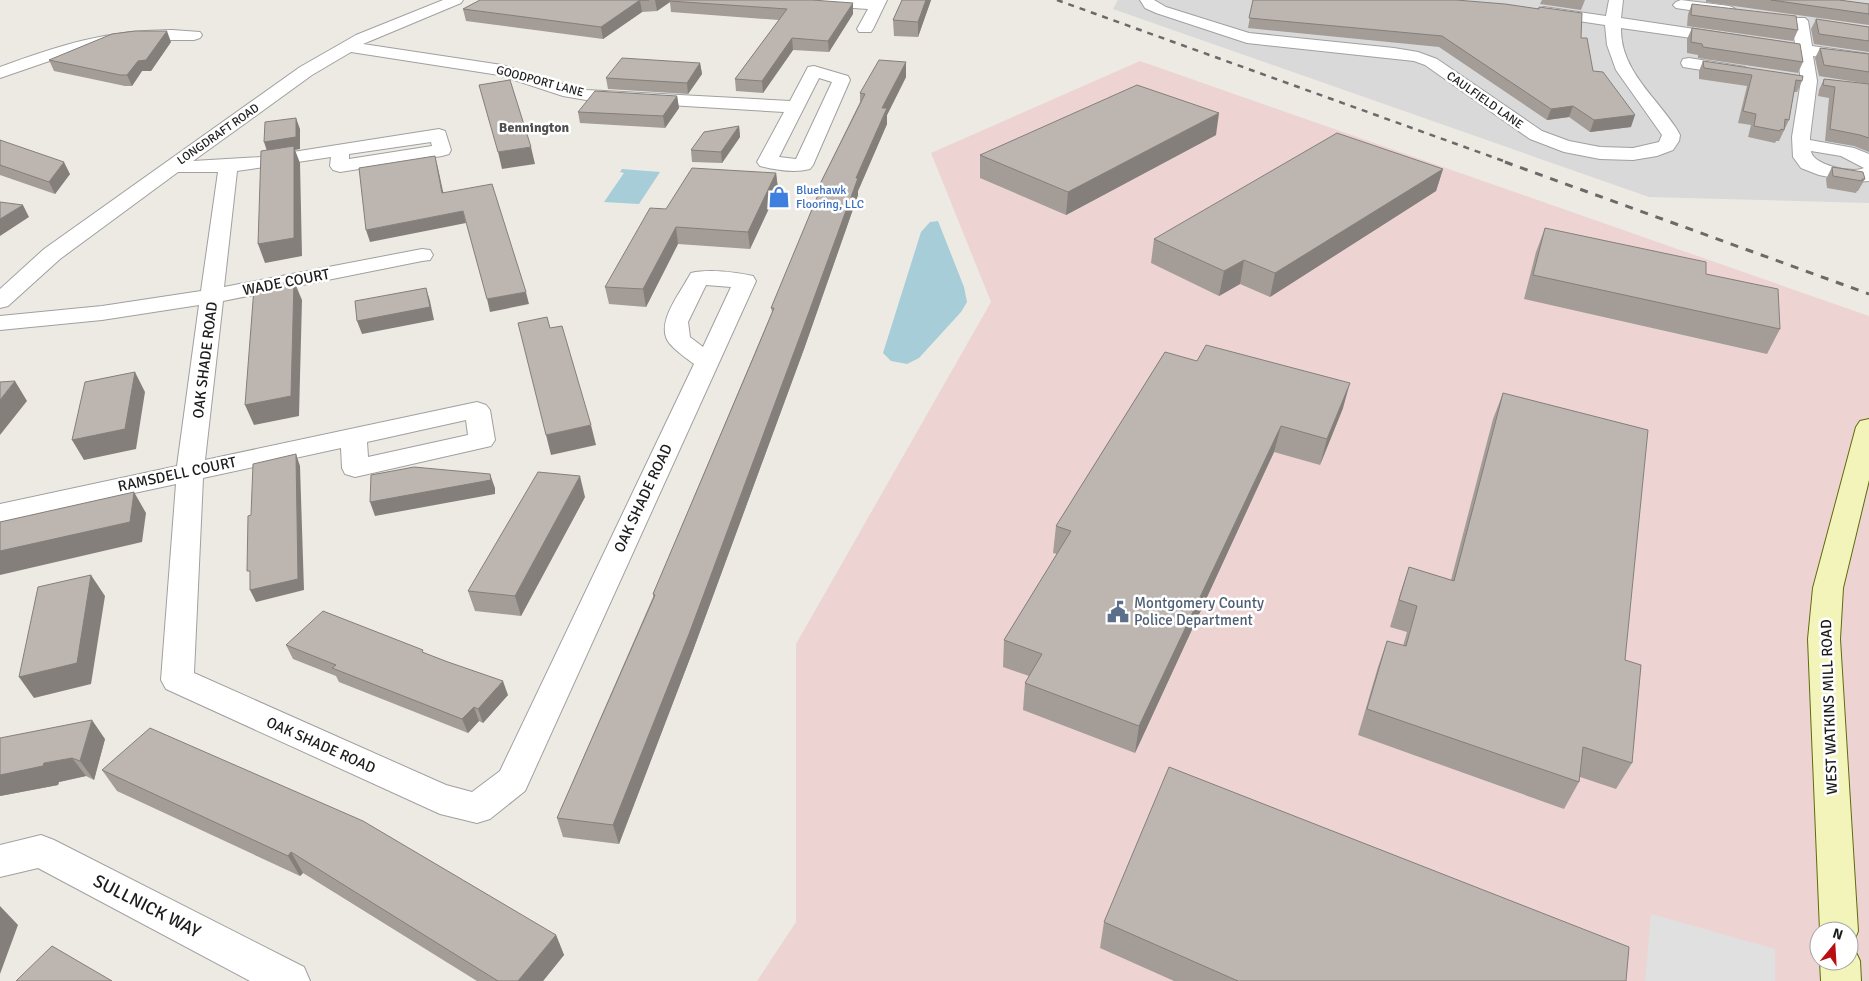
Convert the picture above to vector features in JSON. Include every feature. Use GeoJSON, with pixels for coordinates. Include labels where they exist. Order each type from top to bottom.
{"type":"FeatureCollection","features":[{"type":"Feature","properties":{"kind":"main road","name":"WEST WATKINS MILL ROAD"},"geometry":{"type":"LineString","coordinates":[[1838,921],[1824,638],[1828,588],[1869,428]]}},
{"type":"Feature","properties":{"kind":"street","name":"LONGDRAFT ROAD"},"geometry":{"type":"LineString","coordinates":[[0,301],[52,254],[306,71],[346,46],[397,22],[456,0]]}},
{"type":"Feature","properties":{"kind":"street"},"geometry":{"type":"LineString","coordinates":[[795,0],[879,2],[865,29]]}},
{"type":"Feature","properties":{"kind":"street","name":"CAULFIELD LANE"},"geometry":{"type":"LineString","coordinates":[[1147,0],[1150,5],[1161,10],[1247,38],[1394,53],[1425,59],[1536,135],[1564,146],[1622,155],[1657,150],[1666,146],[1670,141],[1671,135],[1622,66],[1615,47],[1611,22],[1616,0]]}},
{"type":"Feature","properties":{"kind":"street"},"geometry":{"type":"LineString","coordinates":[[1681,5],[1746,14]]}},
{"type":"Feature","properties":{"kind":"street"},"geometry":{"type":"LineString","coordinates":[[1527,10],[1869,59]]}},
{"type":"Feature","properties":{"kind":"street"},"geometry":{"type":"LineString","coordinates":[[1782,19],[1807,22],[1806,50],[1818,83],[1801,144],[1802,157],[1813,167],[1834,173],[1853,176],[1865,176],[1869,173]]}},
{"type":"Feature","properties":{"kind":"street"},"geometry":{"type":"LineString","coordinates":[[0,73],[72,47],[105,39],[155,34],[194,35]]}},
{"type":"Feature","properties":{"kind":"street","name":"GOODPORT LANE"},"geometry":{"type":"LineString","coordinates":[[346,46],[502,70],[569,92],[796,107]]}},
{"type":"Feature","properties":{"kind":"street"},"geometry":{"type":"LineString","coordinates":[[1689,63],[1753,73]]}},
{"type":"Feature","properties":{"kind":"street"},"geometry":{"type":"LineString","coordinates":[[814,71],[842,80],[803,165],[767,162],[796,107],[814,71]]}},
{"type":"Feature","properties":{"kind":"street"},"geometry":{"type":"LineString","coordinates":[[1791,78],[1818,83]]}},
{"type":"Feature","properties":{"kind":"street"},"geometry":{"type":"LineString","coordinates":[[1801,144],[1852,153],[1869,164]]}},
{"type":"Feature","properties":{"kind":"street"},"geometry":{"type":"LineString","coordinates":[[173,166],[228,167],[340,150]]}},
{"type":"Feature","properties":{"kind":"street","name":"OAK SHADE ROAD"},"geometry":{"type":"LineString","coordinates":[[228,167],[190,471],[177,680],[440,799],[477,808],[513,781],[706,362]]}},
{"type":"Feature","properties":{"kind":"street","name":"WADE COURT"},"geometry":{"type":"LineString","coordinates":[[0,323],[102,314],[213,296],[422,255]]}},
{"type":"Feature","properties":{"kind":"street","name":"RAMSDELL COURT"},"geometry":{"type":"LineString","coordinates":[[0,513],[354,437]]}},
{"type":"Feature","properties":{"kind":"street","name":"SULLNICK WAY"},"geometry":{"type":"LineString","coordinates":[[0,860],[41,851],[290,981]]}},
{"type":"Feature","properties":{"kind":"shaded area"},"geometry":{"type":"Polygon","coordinates":[[[1118,0],[1869,0],[1869,203],[1649,197],[1113,9],[1118,0]]]}},
{"type":"Feature","properties":{"kind":"shaded area"},"geometry":{"type":"Polygon","coordinates":[[[1140,61],[1869,316],[1869,981],[757,981],[796,922],[796,644],[991,302],[931,153],[1140,61]]]}},
{"type":"Feature","properties":{"kind":"shaded area"},"geometry":{"type":"Polygon","coordinates":[[[1651,914],[1775,949],[1775,981],[1645,981],[1651,914]]]}},
{"type":"Feature","properties":{"kind":"water"},"geometry":{"type":"Polygon","coordinates":[[[622,169],[660,172],[639,204],[604,202],[624,173],[620,172],[622,169]]]}},
{"type":"Feature","properties":{"kind":"water"},"geometry":{"type":"Polygon","coordinates":[[[938,221],[964,287],[967,302],[961,312],[919,358],[907,364],[891,361],[883,353],[921,232],[930,222],[938,221]]]}},
{"type":"Feature","properties":{"kind":"building"},"geometry":{"type":"Polygon","coordinates":[[[480,0],[640,0],[601,27],[463,9],[480,0]]]}},
{"type":"Feature","properties":{"kind":"building"},"geometry":{"type":"Polygon","coordinates":[[[670,0],[812,0],[853,3],[828,41],[792,38],[762,81],[735,79],[787,9],[670,0]]]}},
{"type":"Feature","properties":{"kind":"building"},"geometry":{"type":"Polygon","coordinates":[[[902,0],[926,0],[918,22],[893,20],[902,0]]]}},
{"type":"Feature","properties":{"kind":"building"},"geometry":{"type":"Polygon","coordinates":[[[1253,0],[1456,0],[1539,9],[1539,7],[1582,13],[1581,38],[1587,38],[1593,71],[1603,72],[1635,115],[1594,120],[1573,106],[1551,109],[1442,36],[1249,18],[1253,0]]]}},
{"type":"Feature","properties":{"kind":"building"},"geometry":{"type":"Polygon","coordinates":[[[1771,0],[1839,0],[1869,4],[1869,14],[1771,0]]]}},
{"type":"Feature","properties":{"kind":"building"},"geometry":{"type":"Polygon","coordinates":[[[1692,4],[1796,16],[1798,30],[1691,15],[1692,4]]]}},
{"type":"Feature","properties":{"kind":"building"},"geometry":{"type":"Polygon","coordinates":[[[1816,19],[1869,27],[1869,41],[1819,34],[1816,19]]]}},
{"type":"Feature","properties":{"kind":"building"},"geometry":{"type":"Polygon","coordinates":[[[1692,28],[1800,44],[1803,62],[1703,47],[1702,44],[1691,42],[1692,28]]]}},
{"type":"Feature","properties":{"kind":"building"},"geometry":{"type":"Polygon","coordinates":[[[135,31],[167,31],[146,60],[138,61],[127,75],[49,60],[112,34],[135,31]]]}},
{"type":"Feature","properties":{"kind":"building"},"geometry":{"type":"Polygon","coordinates":[[[1820,48],[1869,54],[1869,72],[1824,65],[1820,48]]]}},
{"type":"Feature","properties":{"kind":"building"},"geometry":{"type":"Polygon","coordinates":[[[622,58],[700,63],[687,83],[606,78],[622,58]]]}},
{"type":"Feature","properties":{"kind":"building"},"geometry":{"type":"Polygon","coordinates":[[[879,60],[906,62],[882,108],[887,108],[856,178],[858,178],[689,634],[613,825],[557,818],[655,595],[653,594],[774,308],[771,308],[820,190],[817,190],[865,94],[860,93],[879,60]]]}},
{"type":"Feature","properties":{"kind":"building"},"geometry":{"type":"Polygon","coordinates":[[[1703,61],[1803,76],[1802,81],[1796,80],[1789,120],[1785,119],[1784,130],[1781,129],[1780,131],[1754,126],[1756,114],[1743,111],[1752,75],[1704,68],[1703,61]]]}},
{"type":"Feature","properties":{"kind":"building"},"geometry":{"type":"Polygon","coordinates":[[[1824,79],[1869,84],[1869,138],[1830,129],[1835,87],[1823,85],[1824,79]]]}},
{"type":"Feature","properties":{"kind":"building"},"geometry":{"type":"Polygon","coordinates":[[[510,80],[531,147],[498,152],[479,85],[510,80]]]}},
{"type":"Feature","properties":{"kind":"building"},"geometry":{"type":"Polygon","coordinates":[[[1137,85],[1219,113],[1068,192],[980,155],[1137,85]]]}},
{"type":"Feature","properties":{"kind":"building"},"geometry":{"type":"Polygon","coordinates":[[[595,91],[677,96],[663,116],[578,112],[595,91]]]}},
{"type":"Feature","properties":{"kind":"building"},"geometry":{"type":"Polygon","coordinates":[[[296,118],[296,137],[264,142],[265,122],[296,118]]]}},
{"type":"Feature","properties":{"kind":"building"},"geometry":{"type":"Polygon","coordinates":[[[739,126],[721,152],[691,150],[704,132],[739,126]]]}},
{"type":"Feature","properties":{"kind":"building"},"geometry":{"type":"Polygon","coordinates":[[[1337,133],[1443,169],[1275,273],[1244,260],[1224,271],[1154,239],[1337,133]]]}},
{"type":"Feature","properties":{"kind":"building"},"geometry":{"type":"Polygon","coordinates":[[[0,140],[64,162],[49,182],[0,165],[0,140]]]}},
{"type":"Feature","properties":{"kind":"building"},"geometry":{"type":"Polygon","coordinates":[[[294,146],[294,238],[258,244],[261,151],[294,146]]]}},
{"type":"Feature","properties":{"kind":"building"},"geometry":{"type":"Polygon","coordinates":[[[435,156],[442,193],[492,184],[526,292],[487,299],[463,211],[366,230],[359,168],[435,156]]]}},
{"type":"Feature","properties":{"kind":"building"},"geometry":{"type":"Polygon","coordinates":[[[1832,167],[1863,172],[1865,179],[1862,179],[1862,181],[1833,176],[1832,167]]]}},
{"type":"Feature","properties":{"kind":"building"},"geometry":{"type":"Polygon","coordinates":[[[692,168],[776,173],[748,232],[676,227],[643,289],[605,287],[650,208],[666,209],[692,168]]]}},
{"type":"Feature","properties":{"kind":"building"},"geometry":{"type":"Polygon","coordinates":[[[0,202],[23,205],[0,219],[0,202]]]}},
{"type":"Feature","properties":{"kind":"building"},"geometry":{"type":"Polygon","coordinates":[[[1545,228],[1706,262],[1706,274],[1778,289],[1780,329],[1533,275],[1545,228]]]}},
{"type":"Feature","properties":{"kind":"building"},"geometry":{"type":"Polygon","coordinates":[[[294,281],[291,396],[245,405],[254,288],[294,281]]]}},
{"type":"Feature","properties":{"kind":"building"},"geometry":{"type":"Polygon","coordinates":[[[426,288],[430,307],[357,321],[355,301],[426,288]]]}},
{"type":"Feature","properties":{"kind":"building"},"geometry":{"type":"Polygon","coordinates":[[[547,317],[550,328],[562,326],[591,425],[546,435],[518,323],[547,317]]]}},
{"type":"Feature","properties":{"kind":"building","name":"Montgomery County Police Department"},"geometry":{"type":"Polygon","coordinates":[[[1206,345],[1350,383],[1327,439],[1281,426],[1139,726],[1025,683],[1042,654],[1004,640],[1071,531],[1056,526],[1165,352],[1197,361],[1206,345]]]}},
{"type":"Feature","properties":{"kind":"building"},"geometry":{"type":"Polygon","coordinates":[[[135,372],[125,429],[72,440],[85,382],[135,372]]]}},
{"type":"Feature","properties":{"kind":"building"},"geometry":{"type":"Polygon","coordinates":[[[15,381],[0,400],[0,382],[15,381]]]}},
{"type":"Feature","properties":{"kind":"building"},"geometry":{"type":"Polygon","coordinates":[[[1503,393],[1648,430],[1625,660],[1641,665],[1632,763],[1583,747],[1579,782],[1367,709],[1387,641],[1406,646],[1417,606],[1399,600],[1409,567],[1454,581],[1503,393]]]}},
{"type":"Feature","properties":{"kind":"building"},"geometry":{"type":"Polygon","coordinates":[[[296,454],[298,579],[250,590],[250,571],[247,571],[248,516],[251,515],[253,464],[296,454]]]}},
{"type":"Feature","properties":{"kind":"building"},"geometry":{"type":"Polygon","coordinates":[[[414,467],[490,474],[491,480],[370,502],[371,475],[414,467]]]}},
{"type":"Feature","properties":{"kind":"building"},"geometry":{"type":"Polygon","coordinates":[[[538,472],[580,476],[515,596],[468,591],[538,472]]]}},
{"type":"Feature","properties":{"kind":"building"},"geometry":{"type":"Polygon","coordinates":[[[134,492],[130,522],[0,551],[0,522],[134,492]]]}},
{"type":"Feature","properties":{"kind":"building"},"geometry":{"type":"Polygon","coordinates":[[[91,575],[77,663],[19,677],[38,587],[91,575]]]}},
{"type":"Feature","properties":{"kind":"building"},"geometry":{"type":"Polygon","coordinates":[[[323,611],[423,650],[422,652],[503,681],[478,709],[474,707],[462,719],[332,668],[336,665],[286,645],[323,611]]]}},
{"type":"Feature","properties":{"kind":"building"},"geometry":{"type":"Polygon","coordinates":[[[92,720],[80,761],[72,758],[44,763],[43,766],[0,775],[0,738],[92,720]]]}},
{"type":"Feature","properties":{"kind":"building"},"geometry":{"type":"Polygon","coordinates":[[[150,728],[363,821],[556,935],[518,981],[498,981],[291,852],[288,856],[102,770],[150,728]]]}},
{"type":"Feature","properties":{"kind":"building"},"geometry":{"type":"Polygon","coordinates":[[[1169,767],[1629,947],[1626,981],[1238,981],[1104,922],[1169,767]]]}},
{"type":"Feature","properties":{"kind":"building"},"geometry":{"type":"Polygon","coordinates":[[[52,946],[112,981],[16,981],[52,946]]]}},
{"type":"Feature","properties":{"kind":"railway"},"geometry":{"type":"LineString","coordinates":[[1057,0],[1509,163]]}},
{"type":"Feature","properties":{"kind":"railway"},"geometry":{"type":"LineString","coordinates":[[1505,162],[1869,294]]}},
{"type":"Feature","properties":{"kind":"place","name":"Bluehawk Flooring, LLC"},"geometry":{"type":"Point","coordinates":[779,197]}},
{"type":"Feature","properties":{"kind":"place","name":"Montgomery County Police Department"},"geometry":{"type":"Point","coordinates":[1118,612]}},
{"type":"Feature","properties":{"kind":"district","name":"Bennington"},"geometry":{"type":"Point","coordinates":[534,127]}}]}
